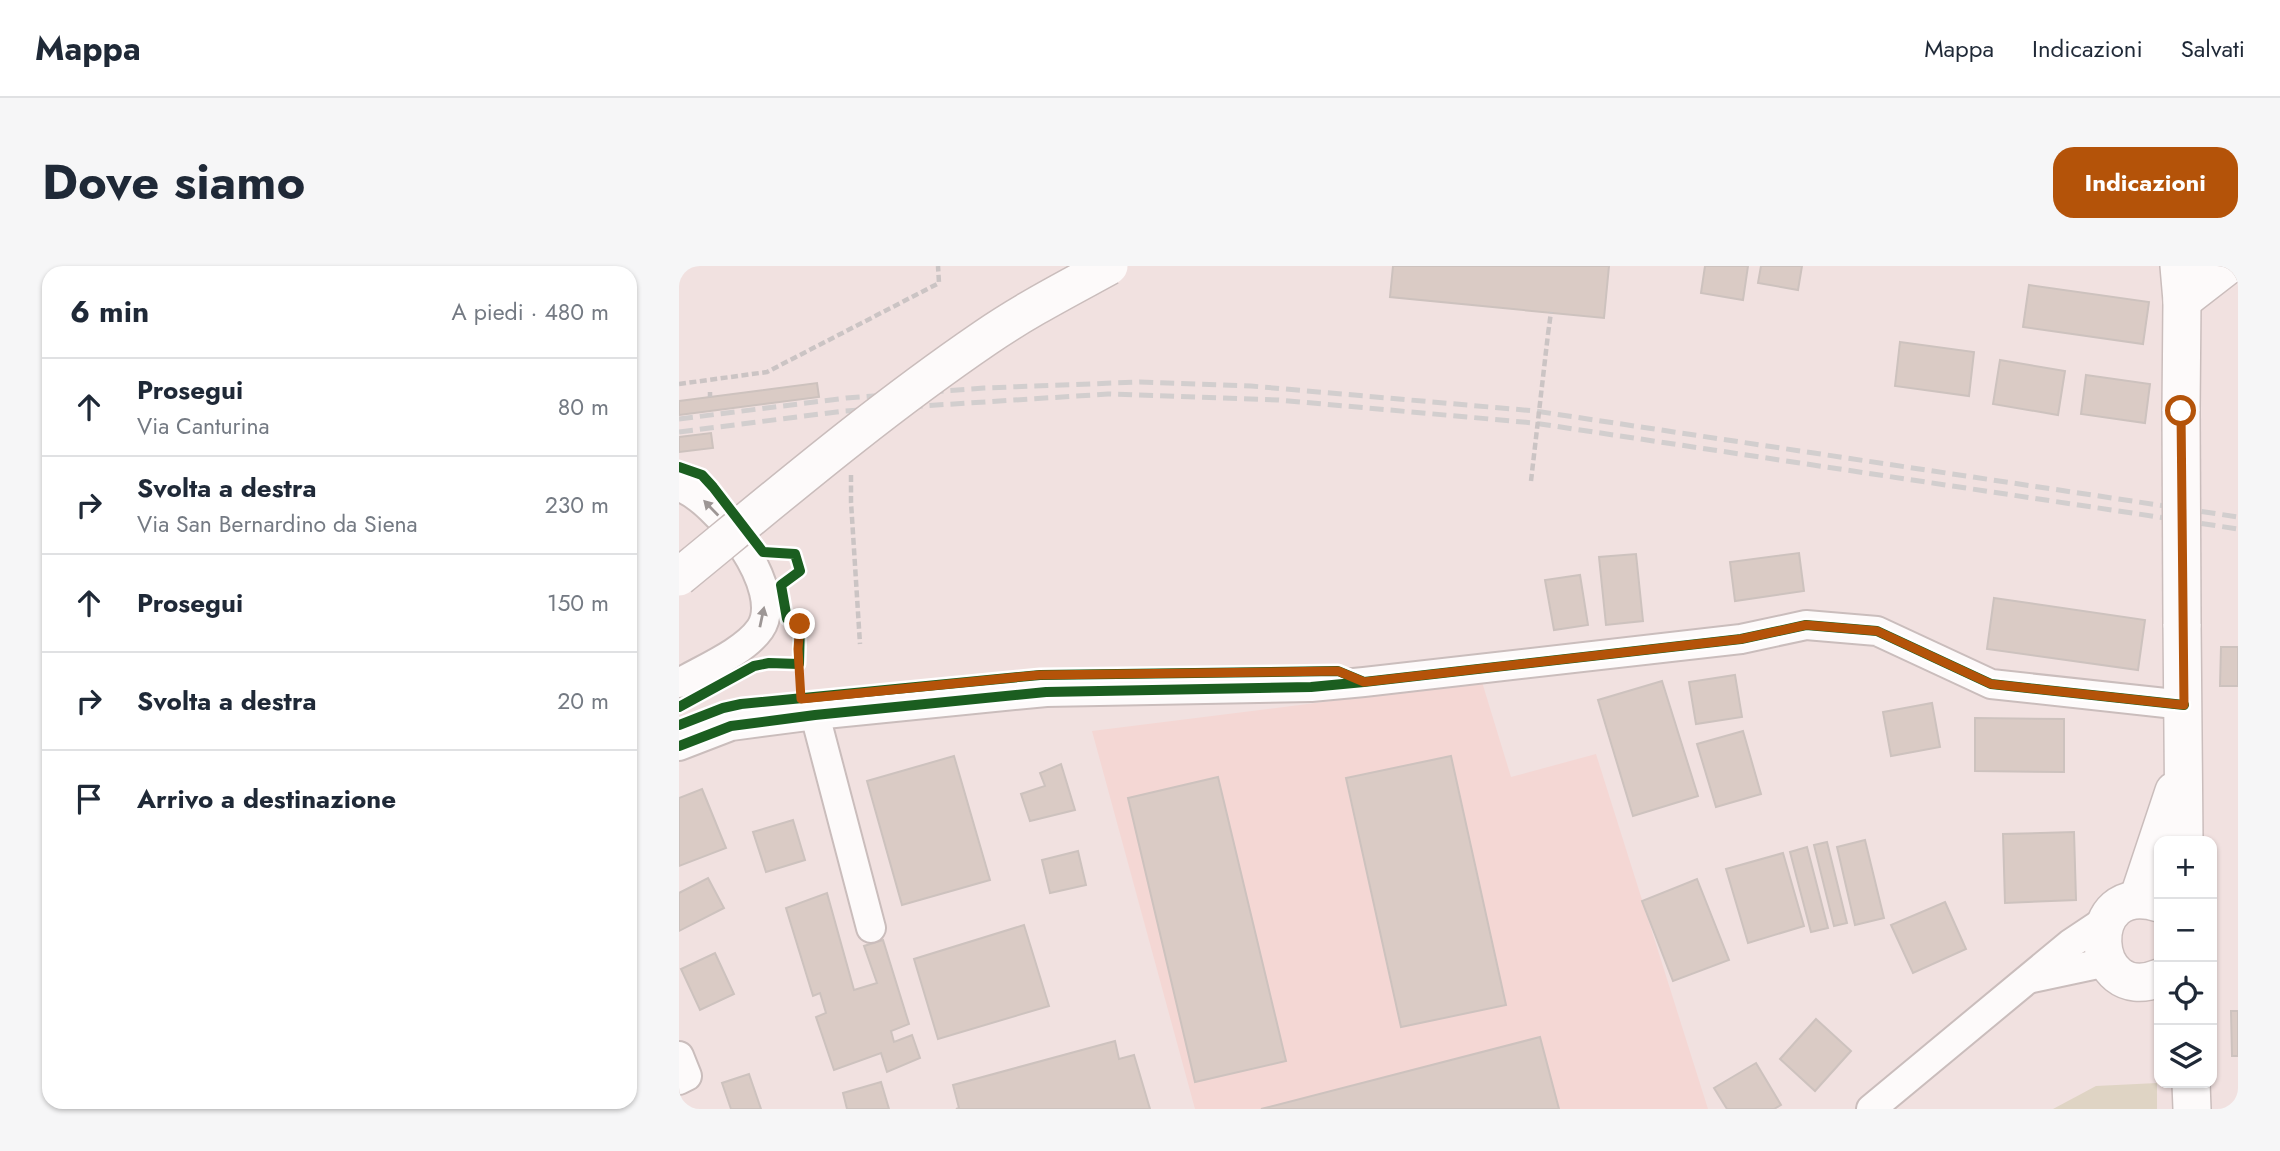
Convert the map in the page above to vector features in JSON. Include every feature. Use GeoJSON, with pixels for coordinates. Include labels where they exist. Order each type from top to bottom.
{"type":"FeatureCollection","features":[{"type":"Feature","properties":{"kind":"main road"},"geometry":{"type":"LineString","coordinates":[[679,577],[866,423],[928,378],[987,337],[1109,266]]}},
{"type":"Feature","properties":{"kind":"main road"},"geometry":{"type":"LineString","coordinates":[[2183,836],[2180,283],[2227,266]]}},
{"type":"Feature","properties":{"kind":"main road"},"geometry":{"type":"LineString","coordinates":[[2154,985],[2131,981],[2117,974],[2107,962],[2101,941],[2106,920],[2112,912],[2127,902],[2149,901],[2184,766]]}},
{"type":"Feature","properties":{"kind":"main road"},"geometry":{"type":"LineString","coordinates":[[2191,1088],[2192,1109]]}},
{"type":"Feature","properties":{"kind":"street"},"geometry":{"type":"LineString","coordinates":[[679,486],[700,497],[737,536],[761,580],[765,604],[764,619],[759,629],[742,647],[679,683]]}},
{"type":"Feature","properties":{"kind":"street"},"geometry":{"type":"LineString","coordinates":[[679,746],[804,703],[1046,692],[1311,687],[1741,639],[1806,625],[1877,631],[1991,684],[2184,705]]}},
{"type":"Feature","properties":{"kind":"street"},"geometry":{"type":"LineString","coordinates":[[804,703],[871,928]]}},
{"type":"Feature","properties":{"kind":"street"},"geometry":{"type":"LineString","coordinates":[[1871,1109],[2070,944],[2106,920]]}},
{"type":"Feature","properties":{"kind":"street"},"geometry":{"type":"LineString","coordinates":[[2029,979],[2107,962]]}},
{"type":"Feature","properties":{"kind":"street"},"geometry":{"type":"LineString","coordinates":[[679,1056],[687,1076],[679,1080]]}},
{"type":"Feature","properties":{"kind":"path"},"geometry":{"type":"LineString","coordinates":[[679,384],[767,372],[939,282],[938,266]]}},
{"type":"Feature","properties":{"kind":"path"},"geometry":{"type":"LineString","coordinates":[[1531,481],[1551,312]]}},
{"type":"Feature","properties":{"kind":"path"},"geometry":{"type":"LineString","coordinates":[[851,474],[860,644]]}},
{"type":"Feature","properties":{"kind":"path"},"geometry":{"type":"LineString","coordinates":[[798,649],[794,665],[804,703]]}},
{"type":"Feature","properties":{"kind":"shaded area"},"geometry":{"type":"Polygon","coordinates":[[[1482,682],[1511,777],[1596,754],[1708,1109],[1195,1109],[1092,731],[1482,682]]]}},
{"type":"Feature","properties":{"kind":"shaded area"},"geometry":{"type":"Polygon","coordinates":[[[2154,1083],[2154,1088],[2157,1088],[2157,1109],[2053,1109],[2096,1086],[2154,1083]]]}},
{"type":"Feature","properties":{"kind":"building"},"geometry":{"type":"Polygon","coordinates":[[[1393,266],[1609,266],[1604,318],[1390,297],[1393,266]]]}},
{"type":"Feature","properties":{"kind":"building"},"geometry":{"type":"Polygon","coordinates":[[[1705,266],[1748,266],[1743,300],[1701,293],[1705,266]]]}},
{"type":"Feature","properties":{"kind":"building"},"geometry":{"type":"Polygon","coordinates":[[[1761,266],[1802,266],[1798,290],[1758,283],[1761,266]]]}},
{"type":"Feature","properties":{"kind":"building"},"geometry":{"type":"Polygon","coordinates":[[[2029,285],[2149,302],[2143,344],[2023,327],[2029,285]]]}},
{"type":"Feature","properties":{"kind":"building"},"geometry":{"type":"Polygon","coordinates":[[[1900,342],[1974,352],[1969,396],[1895,386],[1900,342]]]}},
{"type":"Feature","properties":{"kind":"building"},"geometry":{"type":"Polygon","coordinates":[[[2000,360],[2065,371],[2058,415],[1993,404],[2000,360]]]}},
{"type":"Feature","properties":{"kind":"building"},"geometry":{"type":"Polygon","coordinates":[[[2086,375],[2150,384],[2145,423],[2081,414],[2086,375]]]}},
{"type":"Feature","properties":{"kind":"building"},"geometry":{"type":"Polygon","coordinates":[[[817,383],[819,397],[679,415],[679,401],[817,383]]]}},
{"type":"Feature","properties":{"kind":"building"},"geometry":{"type":"Polygon","coordinates":[[[711,433],[713,448],[679,452],[679,437],[711,433]]]}},
{"type":"Feature","properties":{"kind":"building"},"geometry":{"type":"Polygon","coordinates":[[[1799,553],[1804,591],[1735,601],[1730,562],[1799,553]]]}},
{"type":"Feature","properties":{"kind":"building"},"geometry":{"type":"Polygon","coordinates":[[[1636,554],[1643,621],[1606,625],[1599,557],[1636,554]]]}},
{"type":"Feature","properties":{"kind":"building"},"geometry":{"type":"Polygon","coordinates":[[[1580,575],[1588,625],[1554,630],[1545,580],[1580,575]]]}},
{"type":"Feature","properties":{"kind":"building"},"geometry":{"type":"Polygon","coordinates":[[[1994,598],[2145,620],[2138,670],[1987,649],[1994,598]]]}},
{"type":"Feature","properties":{"kind":"building"},"geometry":{"type":"Polygon","coordinates":[[[2221,647],[2238,647],[2238,686],[2220,686],[2221,647]]]}},
{"type":"Feature","properties":{"kind":"building"},"geometry":{"type":"Polygon","coordinates":[[[1735,675],[1742,717],[1696,724],[1689,682],[1735,675]]]}},
{"type":"Feature","properties":{"kind":"building"},"geometry":{"type":"Polygon","coordinates":[[[1662,681],[1698,796],[1633,816],[1598,700],[1662,681]]]}},
{"type":"Feature","properties":{"kind":"building"},"geometry":{"type":"Polygon","coordinates":[[[1932,703],[1940,747],[1891,756],[1883,712],[1932,703]]]}},
{"type":"Feature","properties":{"kind":"building"},"geometry":{"type":"Polygon","coordinates":[[[1975,718],[2064,719],[2064,772],[1975,771],[1975,718]]]}},
{"type":"Feature","properties":{"kind":"building"},"geometry":{"type":"Polygon","coordinates":[[[1743,731],[1761,794],[1716,807],[1697,744],[1743,731]]]}},
{"type":"Feature","properties":{"kind":"building"},"geometry":{"type":"Polygon","coordinates":[[[954,756],[990,880],[902,905],[867,781],[954,756]]]}},
{"type":"Feature","properties":{"kind":"building"},"geometry":{"type":"Polygon","coordinates":[[[1451,756],[1506,1005],[1401,1027],[1346,778],[1451,756]]]}},
{"type":"Feature","properties":{"kind":"building"},"geometry":{"type":"Polygon","coordinates":[[[1061,764],[1075,810],[1030,821],[1021,794],[1045,786],[1040,773],[1061,764]]]}},
{"type":"Feature","properties":{"kind":"building"},"geometry":{"type":"Polygon","coordinates":[[[1218,777],[1286,1061],[1195,1082],[1128,798],[1218,777]]]}},
{"type":"Feature","properties":{"kind":"building"},"geometry":{"type":"Polygon","coordinates":[[[702,789],[726,848],[679,866],[679,798],[702,789]]]}},
{"type":"Feature","properties":{"kind":"building"},"geometry":{"type":"Polygon","coordinates":[[[793,820],[805,860],[766,872],[753,832],[793,820]]]}},
{"type":"Feature","properties":{"kind":"building"},"geometry":{"type":"Polygon","coordinates":[[[2074,832],[2076,900],[2005,903],[2003,834],[2074,832]]]}},
{"type":"Feature","properties":{"kind":"building"},"geometry":{"type":"Polygon","coordinates":[[[1865,840],[1884,918],[1855,925],[1837,847],[1865,840]]]}},
{"type":"Feature","properties":{"kind":"building"},"geometry":{"type":"Polygon","coordinates":[[[1827,842],[1847,923],[1834,926],[1814,845],[1827,842]]]}},
{"type":"Feature","properties":{"kind":"building"},"geometry":{"type":"Polygon","coordinates":[[[1807,847],[1828,928],[1811,932],[1790,852],[1807,847]]]}},
{"type":"Feature","properties":{"kind":"building"},"geometry":{"type":"Polygon","coordinates":[[[1078,851],[1086,885],[1050,893],[1042,860],[1078,851]]]}},
{"type":"Feature","properties":{"kind":"building"},"geometry":{"type":"Polygon","coordinates":[[[1783,853],[1804,926],[1748,943],[1726,869],[1783,853]]]}},
{"type":"Feature","properties":{"kind":"building"},"geometry":{"type":"Polygon","coordinates":[[[708,878],[724,908],[679,931],[679,893],[708,878]]]}},
{"type":"Feature","properties":{"kind":"building"},"geometry":{"type":"Polygon","coordinates":[[[1697,879],[1729,960],[1673,981],[1642,901],[1697,879]]]}},
{"type":"Feature","properties":{"kind":"building"},"geometry":{"type":"Polygon","coordinates":[[[827,893],[854,990],[877,983],[864,946],[883,940],[909,1024],[891,1031],[894,1042],[912,1035],[920,1058],[887,1072],[881,1053],[834,1070],[816,1017],[826,1013],[820,993],[813,996],[786,908],[827,893]]]}},
{"type":"Feature","properties":{"kind":"building"},"geometry":{"type":"Polygon","coordinates":[[[1945,902],[1966,949],[1913,973],[1891,925],[1945,902]]]}},
{"type":"Feature","properties":{"kind":"building"},"geometry":{"type":"Polygon","coordinates":[[[1024,925],[1049,1006],[938,1039],[914,959],[1024,925]]]}},
{"type":"Feature","properties":{"kind":"building"},"geometry":{"type":"Polygon","coordinates":[[[715,953],[734,994],[700,1010],[681,969],[715,953]]]}},
{"type":"Feature","properties":{"kind":"building"},"geometry":{"type":"Polygon","coordinates":[[[2231,1011],[2238,1011],[2238,1056],[2232,1056],[2231,1011]]]}},
{"type":"Feature","properties":{"kind":"building"},"geometry":{"type":"Polygon","coordinates":[[[1816,1019],[1851,1051],[1815,1091],[1780,1059],[1816,1019]]]}},
{"type":"Feature","properties":{"kind":"building"},"geometry":{"type":"Polygon","coordinates":[[[1540,1037],[1559,1109],[1261,1109],[1540,1037]]]}},
{"type":"Feature","properties":{"kind":"building"},"geometry":{"type":"Polygon","coordinates":[[[1115,1041],[1119,1059],[1134,1055],[1150,1109],[956,1109],[959,1108],[953,1085],[1115,1041]]]}},
{"type":"Feature","properties":{"kind":"building"},"geometry":{"type":"Polygon","coordinates":[[[1756,1063],[1781,1105],[1774,1109],[1727,1109],[1714,1088],[1756,1063]]]}},
{"type":"Feature","properties":{"kind":"building"},"geometry":{"type":"Polygon","coordinates":[[[749,1074],[761,1109],[731,1109],[722,1083],[749,1074]]]}},
{"type":"Feature","properties":{"kind":"building"},"geometry":{"type":"Polygon","coordinates":[[[881,1082],[889,1109],[847,1109],[843,1093],[881,1082]]]}},
{"type":"Feature","properties":{"kind":"railway"},"geometry":{"type":"LineString","coordinates":[[679,419],[846,398],[984,388],[1140,382],[1251,386],[1535,411],[2238,517]]}},
{"type":"Feature","properties":{"kind":"railway"},"geometry":{"type":"LineString","coordinates":[[679,432],[844,411],[1108,394],[1278,400],[1534,423],[2238,529]]}},
{"type":"Feature","properties":{"kind":"cycle path"},"geometry":{"type":"LineString","coordinates":[[679,467],[702,475],[763,552],[795,554],[800,571],[781,585],[787,619],[800,624],[799,664],[769,663],[754,666],[679,707]]}},
{"type":"Feature","properties":{"kind":"cycle path"},"geometry":{"type":"LineString","coordinates":[[679,746],[731,726],[815,715],[1046,692],[1311,687],[1741,639],[1806,625],[1877,631],[1991,684],[2184,705]]}},
{"type":"Feature","properties":{"kind":"cycle path"},"geometry":{"type":"LineString","coordinates":[[679,725],[741,704],[1040,675],[1338,671],[1362,681]]}},
{"type":"Feature","properties":{"kind":"route"},"geometry":{"type":"LineString","coordinates":[[800,624],[798,649],[801,699],[1039,675],[1338,671],[1364,682],[1741,639],[1806,625],[1877,631],[1991,684],[2184,705],[2181,411]]}}]}
